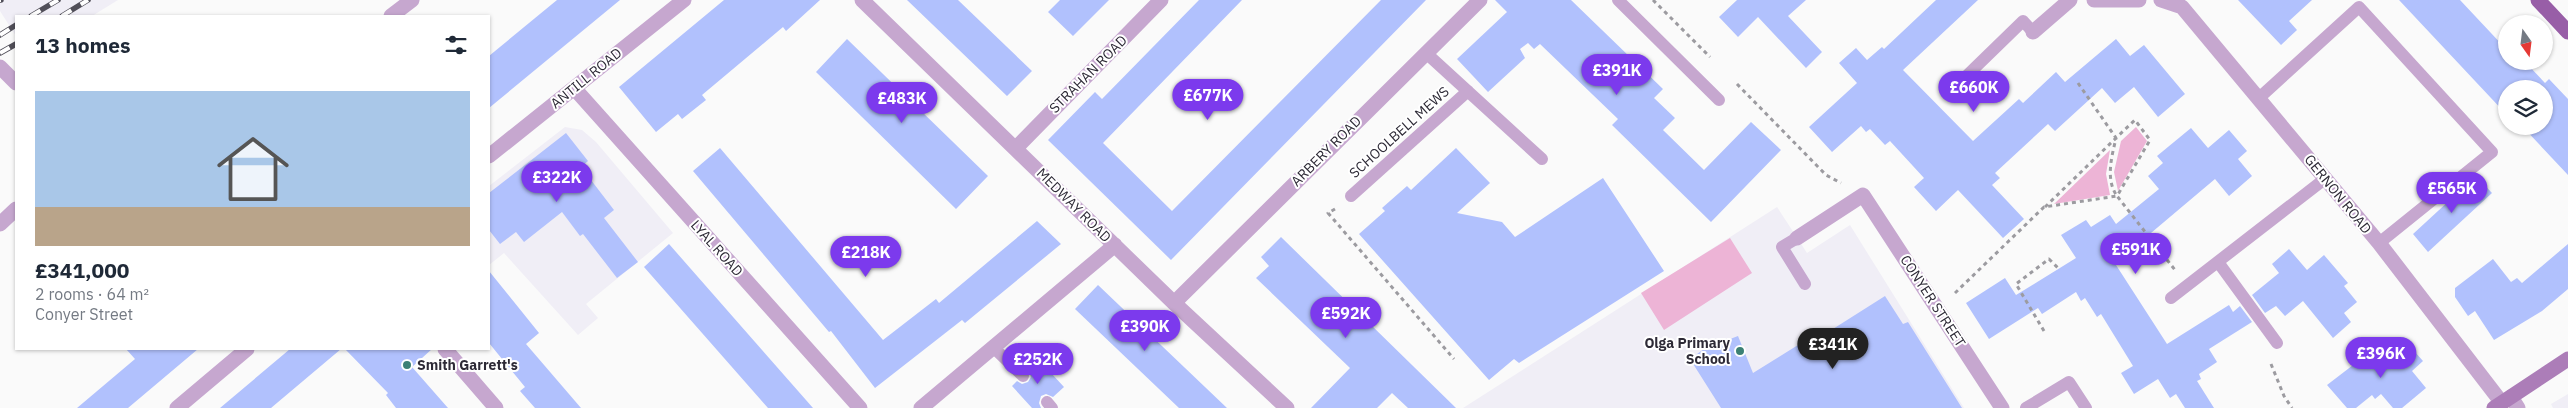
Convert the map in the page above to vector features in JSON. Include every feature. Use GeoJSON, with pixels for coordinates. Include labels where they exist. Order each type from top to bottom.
{"type":"FeatureCollection","features":[{"type":"Feature","properties":{"kind":"main road"},"geometry":{"type":"LineString","coordinates":[[2538,0],[2568,32]]}},
{"type":"Feature","properties":{"kind":"main road"},"geometry":{"type":"LineString","coordinates":[[2506,404],[2568,359]]}},
{"type":"Feature","properties":{"kind":"street"},"geometry":{"type":"LineString","coordinates":[[392,15],[412,0]]}},
{"type":"Feature","properties":{"kind":"street","name":"ANTILL ROAD"},"geometry":{"type":"LineString","coordinates":[[490,155],[684,0]]}},
{"type":"Feature","properties":{"kind":"street","name":"MEDWAY ROAD"},"geometry":{"type":"LineString","coordinates":[[862,0],[1174,304],[1287,408]]}},
{"type":"Feature","properties":{"kind":"street","name":"STRAHAN ROAD"},"geometry":{"type":"LineString","coordinates":[[1016,148],[1161,0]]}},
{"type":"Feature","properties":{"kind":"street","name":"ARBERY ROAD"},"geometry":{"type":"LineString","coordinates":[[1174,304],[1480,0]]}},
{"type":"Feature","properties":{"kind":"street"},"geometry":{"type":"LineString","coordinates":[[2033,32],[2070,0]]}},
{"type":"Feature","properties":{"kind":"street"},"geometry":{"type":"LineString","coordinates":[[2094,0],[2139,0]]}},
{"type":"Feature","properties":{"kind":"street","name":"GERNON ROAD"},"geometry":{"type":"LineString","coordinates":[[2161,0],[2186,4],[2259,98],[2379,243],[2506,404]]}},
{"type":"Feature","properties":{"kind":"street"},"geometry":{"type":"LineString","coordinates":[[0,67],[15,82]]}},
{"type":"Feature","properties":{"kind":"street","name":"LYAL ROAD"},"geometry":{"type":"LineString","coordinates":[[574,88],[860,408]]}},
{"type":"Feature","properties":{"kind":"street"},"geometry":{"type":"LineString","coordinates":[[1797,238],[1863,195]]}},
{"type":"Feature","properties":{"kind":"street","name":"CONYER STREET"},"geometry":{"type":"LineString","coordinates":[[1863,195],[2002,408]]}},
{"type":"Feature","properties":{"kind":"street"},"geometry":{"type":"LineString","coordinates":[[0,224],[15,210]]}},
{"type":"Feature","properties":{"kind":"street"},"geometry":{"type":"LineString","coordinates":[[921,408],[1115,245]]}},
{"type":"Feature","properties":{"kind":"street"},"geometry":{"type":"LineString","coordinates":[[177,408],[246,350]]}},
{"type":"Feature","properties":{"kind":"street"},"geometry":{"type":"LineString","coordinates":[[446,350],[496,408]]}},
{"type":"Feature","properties":{"kind":"lane"},"geometry":{"type":"LineString","coordinates":[[1618,0],[1719,100]]}},
{"type":"Feature","properties":{"kind":"lane"},"geometry":{"type":"LineString","coordinates":[[2259,98],[2359,7],[2492,152],[2379,243]]}},
{"type":"Feature","properties":{"kind":"lane"},"geometry":{"type":"LineString","coordinates":[[1951,91],[2023,21],[2033,32]]}},
{"type":"Feature","properties":{"kind":"lane","name":"SCHOOLBELL MEWS"},"geometry":{"type":"LineString","coordinates":[[1426,52],[1542,159]]}},
{"type":"Feature","properties":{"kind":"lane","name":"SCHOOLBELL MEWS"},"geometry":{"type":"LineString","coordinates":[[1351,196],[1468,91]]}},
{"type":"Feature","properties":{"kind":"lane"},"geometry":{"type":"LineString","coordinates":[[2171,298],[2326,178]]}},
{"type":"Feature","properties":{"kind":"lane"},"geometry":{"type":"LineString","coordinates":[[1797,238],[1782,247],[1805,284]]}},
{"type":"Feature","properties":{"kind":"lane"},"geometry":{"type":"LineString","coordinates":[[2218,262],[2277,343]]}},
{"type":"Feature","properties":{"kind":"lane"},"geometry":{"type":"LineString","coordinates":[[994,348],[1023,376]]}},
{"type":"Feature","properties":{"kind":"lane"},"geometry":{"type":"LineString","coordinates":[[2026,408],[2069,382],[2086,408]]}},
{"type":"Feature","properties":{"kind":"path"},"geometry":{"type":"LineString","coordinates":[[1653,0],[1716,63]]}},
{"type":"Feature","properties":{"kind":"path"},"geometry":{"type":"LineString","coordinates":[[1729,77],[1826,175],[1863,195]]}},
{"type":"Feature","properties":{"kind":"path"},"geometry":{"type":"LineString","coordinates":[[2078,83],[2116,138],[2110,173],[2111,184],[2117,196],[2187,286]]}},
{"type":"Feature","properties":{"kind":"path"},"geometry":{"type":"LineString","coordinates":[[1938,309],[2135,120],[2150,140],[2117,196]]}},
{"type":"Feature","properties":{"kind":"path"},"geometry":{"type":"LineString","coordinates":[[1351,196],[1328,213],[1454,359]]}},
{"type":"Feature","properties":{"kind":"path"},"geometry":{"type":"LineString","coordinates":[[2044,207],[2117,196]]}},
{"type":"Feature","properties":{"kind":"path"},"geometry":{"type":"LineString","coordinates":[[2044,331],[2016,284],[2049,259],[2058,269]]}},
{"type":"Feature","properties":{"kind":"path"},"geometry":{"type":"LineString","coordinates":[[2277,343],[2271,366],[2292,408]]}},
{"type":"Feature","properties":{"kind":"shaded area"},"geometry":{"type":"Polygon","coordinates":[[[0,0],[118,0],[94,15],[15,15],[15,34],[0,11],[0,0]]]}},
{"type":"Feature","properties":{"kind":"shaded area"},"geometry":{"type":"Polygon","coordinates":[[[565,127],[582,130],[596,142],[673,233],[586,304],[598,318],[578,335],[504,253],[490,264],[490,185],[565,127]]]}},
{"type":"Feature","properties":{"kind":"shaded area"},"geometry":{"type":"Polygon","coordinates":[[[2136,127],[2147,141],[2118,191],[2114,172],[2121,141],[2136,127]]]}},
{"type":"Feature","properties":{"kind":"shaded area"},"geometry":{"type":"Polygon","coordinates":[[[2110,150],[2106,174],[2110,195],[2054,204],[2110,150]]]}},
{"type":"Feature","properties":{"kind":"shaded area","name":"Olga Primary School"},"geometry":{"type":"Polygon","coordinates":[[[1777,207],[1807,253],[1850,225],[1964,408],[1463,408],[1777,207]]]}},
{"type":"Feature","properties":{"kind":"shaded area"},"geometry":{"type":"Polygon","coordinates":[[[1730,238],[1752,273],[1664,330],[1641,293],[1730,238]]]}},
{"type":"Feature","properties":{"kind":"shaded area"},"geometry":{"type":"Polygon","coordinates":[[[2568,394],[2568,408],[2553,408],[2551,404],[2568,394]]]}},
{"type":"Feature","properties":{"kind":"building"},"geometry":{"type":"Polygon","coordinates":[[[557,0],[620,0],[490,107],[490,55],[557,0]]]}},
{"type":"Feature","properties":{"kind":"building"},"geometry":{"type":"Polygon","coordinates":[[[724,0],[820,0],[786,31],[783,27],[702,95],[706,100],[682,119],[678,114],[656,132],[619,87],[724,0]]]}},
{"type":"Feature","properties":{"kind":"building"},"geometry":{"type":"Polygon","coordinates":[[[907,0],[958,0],[1032,71],[1007,96],[907,0]]]}},
{"type":"Feature","properties":{"kind":"building"},"geometry":{"type":"Polygon","coordinates":[[[1060,0],[1109,0],[1073,36],[1048,12],[1060,0]]]}},
{"type":"Feature","properties":{"kind":"building"},"geometry":{"type":"Polygon","coordinates":[[[1199,0],[1242,0],[1103,143],[1172,211],[1381,0],[1426,0],[1171,260],[1048,140],[1095,92],[1102,99],[1199,0]]]}},
{"type":"Feature","properties":{"kind":"building"},"geometry":{"type":"Polygon","coordinates":[[[1495,0],[1571,0],[1663,89],[1654,98],[1675,118],[1663,130],[1704,170],[1751,122],[1781,150],[1711,222],[1612,125],[1618,119],[1540,44],[1534,49],[1528,43],[1520,49],[1525,58],[1488,92],[1457,59],[1507,12],[1495,0]]]}},
{"type":"Feature","properties":{"kind":"building"},"geometry":{"type":"Polygon","coordinates":[[[1737,0],[1806,0],[1788,16],[1822,52],[1806,68],[1758,17],[1738,37],[1719,17],[1737,0]]]}},
{"type":"Feature","properties":{"kind":"building"},"geometry":{"type":"Polygon","coordinates":[[[1936,0],[1978,0],[1903,70],[1973,141],[2019,99],[2023,103],[2056,72],[2065,82],[2116,39],[2130,56],[2144,45],[2185,94],[2158,117],[2134,87],[2115,103],[2102,88],[2055,131],[2048,124],[1995,173],[2000,178],[1992,185],[2024,219],[2003,238],[1958,190],[1936,211],[1914,187],[1924,178],[1890,141],[1885,145],[1870,129],[1866,132],[1861,126],[1832,152],[1809,127],[1857,83],[1839,63],[1856,48],[1867,60],[1882,47],[1884,49],[1936,0]]]}},
{"type":"Feature","properties":{"kind":"building"},"geometry":{"type":"Polygon","coordinates":[[[2238,0],[2312,0],[2289,21],[2297,30],[2281,45],[2238,0]]]}},
{"type":"Feature","properties":{"kind":"building"},"geometry":{"type":"Polygon","coordinates":[[[2399,0],[2460,0],[2498,40],[2498,70],[2533,70],[2542,80],[2498,80],[2498,105],[2399,0]]]}},
{"type":"Feature","properties":{"kind":"building"},"geometry":{"type":"Polygon","coordinates":[[[847,39],[988,176],[956,209],[816,72],[847,39]]]}},
{"type":"Feature","properties":{"kind":"building"},"geometry":{"type":"Polygon","coordinates":[[[2553,83],[2568,99],[2568,175],[2530,135],[2553,135],[2553,83]]]}},
{"type":"Feature","properties":{"kind":"building"},"geometry":{"type":"Polygon","coordinates":[[[2191,128],[2208,148],[2229,130],[2247,151],[2238,159],[2252,176],[2229,196],[2215,179],[2132,249],[2135,253],[2116,265],[2167,344],[2229,305],[2233,312],[2240,306],[2252,322],[2209,349],[2217,362],[2199,374],[2201,379],[2197,381],[2214,408],[2185,408],[2176,394],[2170,398],[2158,379],[2134,394],[2121,373],[2133,366],[2101,314],[2097,317],[2085,298],[2081,301],[2076,292],[2042,314],[2038,308],[1989,339],[1966,303],[2005,278],[2016,295],[2076,258],[2061,235],[2086,220],[2091,227],[2110,215],[2116,224],[2159,189],[2148,176],[2163,163],[2157,156],[2191,128]]]}},
{"type":"Feature","properties":{"kind":"building"},"geometry":{"type":"Polygon","coordinates":[[[566,133],[588,161],[581,167],[614,210],[604,218],[638,262],[617,278],[583,234],[580,236],[562,212],[524,242],[516,232],[500,244],[490,231],[490,192],[566,133]]]}},
{"type":"Feature","properties":{"kind":"building"},"geometry":{"type":"Polygon","coordinates":[[[720,148],[883,340],[936,299],[939,303],[1037,221],[1061,244],[965,323],[962,320],[875,388],[831,331],[829,332],[693,171],[720,148]]]}},
{"type":"Feature","properties":{"kind":"building"},"geometry":{"type":"Polygon","coordinates":[[[1456,148],[1490,183],[1457,213],[1502,222],[1515,237],[1603,178],[1664,271],[1519,363],[1514,359],[1489,380],[1359,234],[1385,211],[1382,208],[1407,186],[1411,190],[1456,148]]]}},
{"type":"Feature","properties":{"kind":"building"},"geometry":{"type":"Polygon","coordinates":[[[2476,176],[2492,193],[2428,252],[2413,234],[2476,176]]]}},
{"type":"Feature","properties":{"kind":"building"},"geometry":{"type":"Polygon","coordinates":[[[1281,237],[1456,408],[1408,408],[1392,393],[1377,408],[1311,408],[1350,368],[1256,278],[1269,266],[1261,257],[1281,237]]]}},
{"type":"Feature","properties":{"kind":"building"},"geometry":{"type":"Polygon","coordinates":[[[669,244],[813,408],[768,408],[644,267],[669,244]]]}},
{"type":"Feature","properties":{"kind":"building"},"geometry":{"type":"Polygon","coordinates":[[[2568,244],[2568,289],[2542,311],[2494,340],[2475,311],[2468,316],[2455,297],[2455,288],[2493,259],[2511,282],[2517,278],[2522,283],[2568,244]]]}},
{"type":"Feature","properties":{"kind":"building"},"geometry":{"type":"Polygon","coordinates":[[[2289,249],[2307,270],[2324,255],[2348,283],[2344,286],[2357,302],[2344,313],[2351,322],[2333,338],[2303,301],[2285,316],[2276,306],[2265,313],[2252,295],[2279,273],[2272,264],[2289,249]]]}},
{"type":"Feature","properties":{"kind":"building"},"geometry":{"type":"Polygon","coordinates":[[[490,272],[539,333],[526,344],[581,408],[535,408],[520,391],[525,387],[490,344],[490,272]]]}},
{"type":"Feature","properties":{"kind":"building"},"geometry":{"type":"Polygon","coordinates":[[[1098,285],[1227,408],[1179,408],[1075,309],[1098,285]]]}},
{"type":"Feature","properties":{"kind":"building"},"geometry":{"type":"Polygon","coordinates":[[[1885,296],[1903,324],[1908,322],[1962,408],[1721,408],[1690,359],[1704,349],[1738,336],[1753,373],[1822,330],[1825,334],[1885,296]]]}},
{"type":"Feature","properties":{"kind":"building"},"geometry":{"type":"Polygon","coordinates":[[[2406,342],[2423,361],[2412,371],[2426,388],[2402,408],[2393,408],[2381,394],[2375,399],[2372,395],[2356,408],[2347,408],[2327,385],[2374,349],[2383,360],[2406,342]]]}},
{"type":"Feature","properties":{"kind":"building"},"geometry":{"type":"Polygon","coordinates":[[[127,350],[197,350],[128,408],[77,408],[135,359],[127,350]]]}},
{"type":"Feature","properties":{"kind":"building"},"geometry":{"type":"Polygon","coordinates":[[[289,350],[340,350],[271,408],[220,408],[289,350]]]}},
{"type":"Feature","properties":{"kind":"building"},"geometry":{"type":"Polygon","coordinates":[[[346,350],[431,350],[412,367],[448,408],[396,408],[386,395],[388,393],[346,350]]]}},
{"type":"Feature","properties":{"kind":"building"},"geometry":{"type":"Polygon","coordinates":[[[1039,360],[1064,387],[1053,397],[1046,394],[1041,396],[1039,403],[1041,408],[1032,408],[1012,386],[1017,381],[1022,384],[1028,382],[1031,377],[1029,370],[1039,360]]]}},
{"type":"Feature","properties":{"kind":"railway"},"geometry":{"type":"LineString","coordinates":[[33,15],[58,0]]}},
{"type":"Feature","properties":{"kind":"railway"},"geometry":{"type":"LineString","coordinates":[[64,15],[88,0]]}},
{"type":"Feature","properties":{"kind":"railway"},"geometry":{"type":"LineString","coordinates":[[0,35],[15,26]]}},
{"type":"Feature","properties":{"kind":"railway"},"geometry":{"type":"LineString","coordinates":[[0,53],[15,45]]}},
{"type":"Feature","properties":{"kind":"place","name":"Olga Primary School"},"geometry":{"type":"Point","coordinates":[1740,351]}},
{"type":"Feature","properties":{"kind":"place","name":"Smith Garrett's"},"geometry":{"type":"Point","coordinates":[407,365]}}]}
